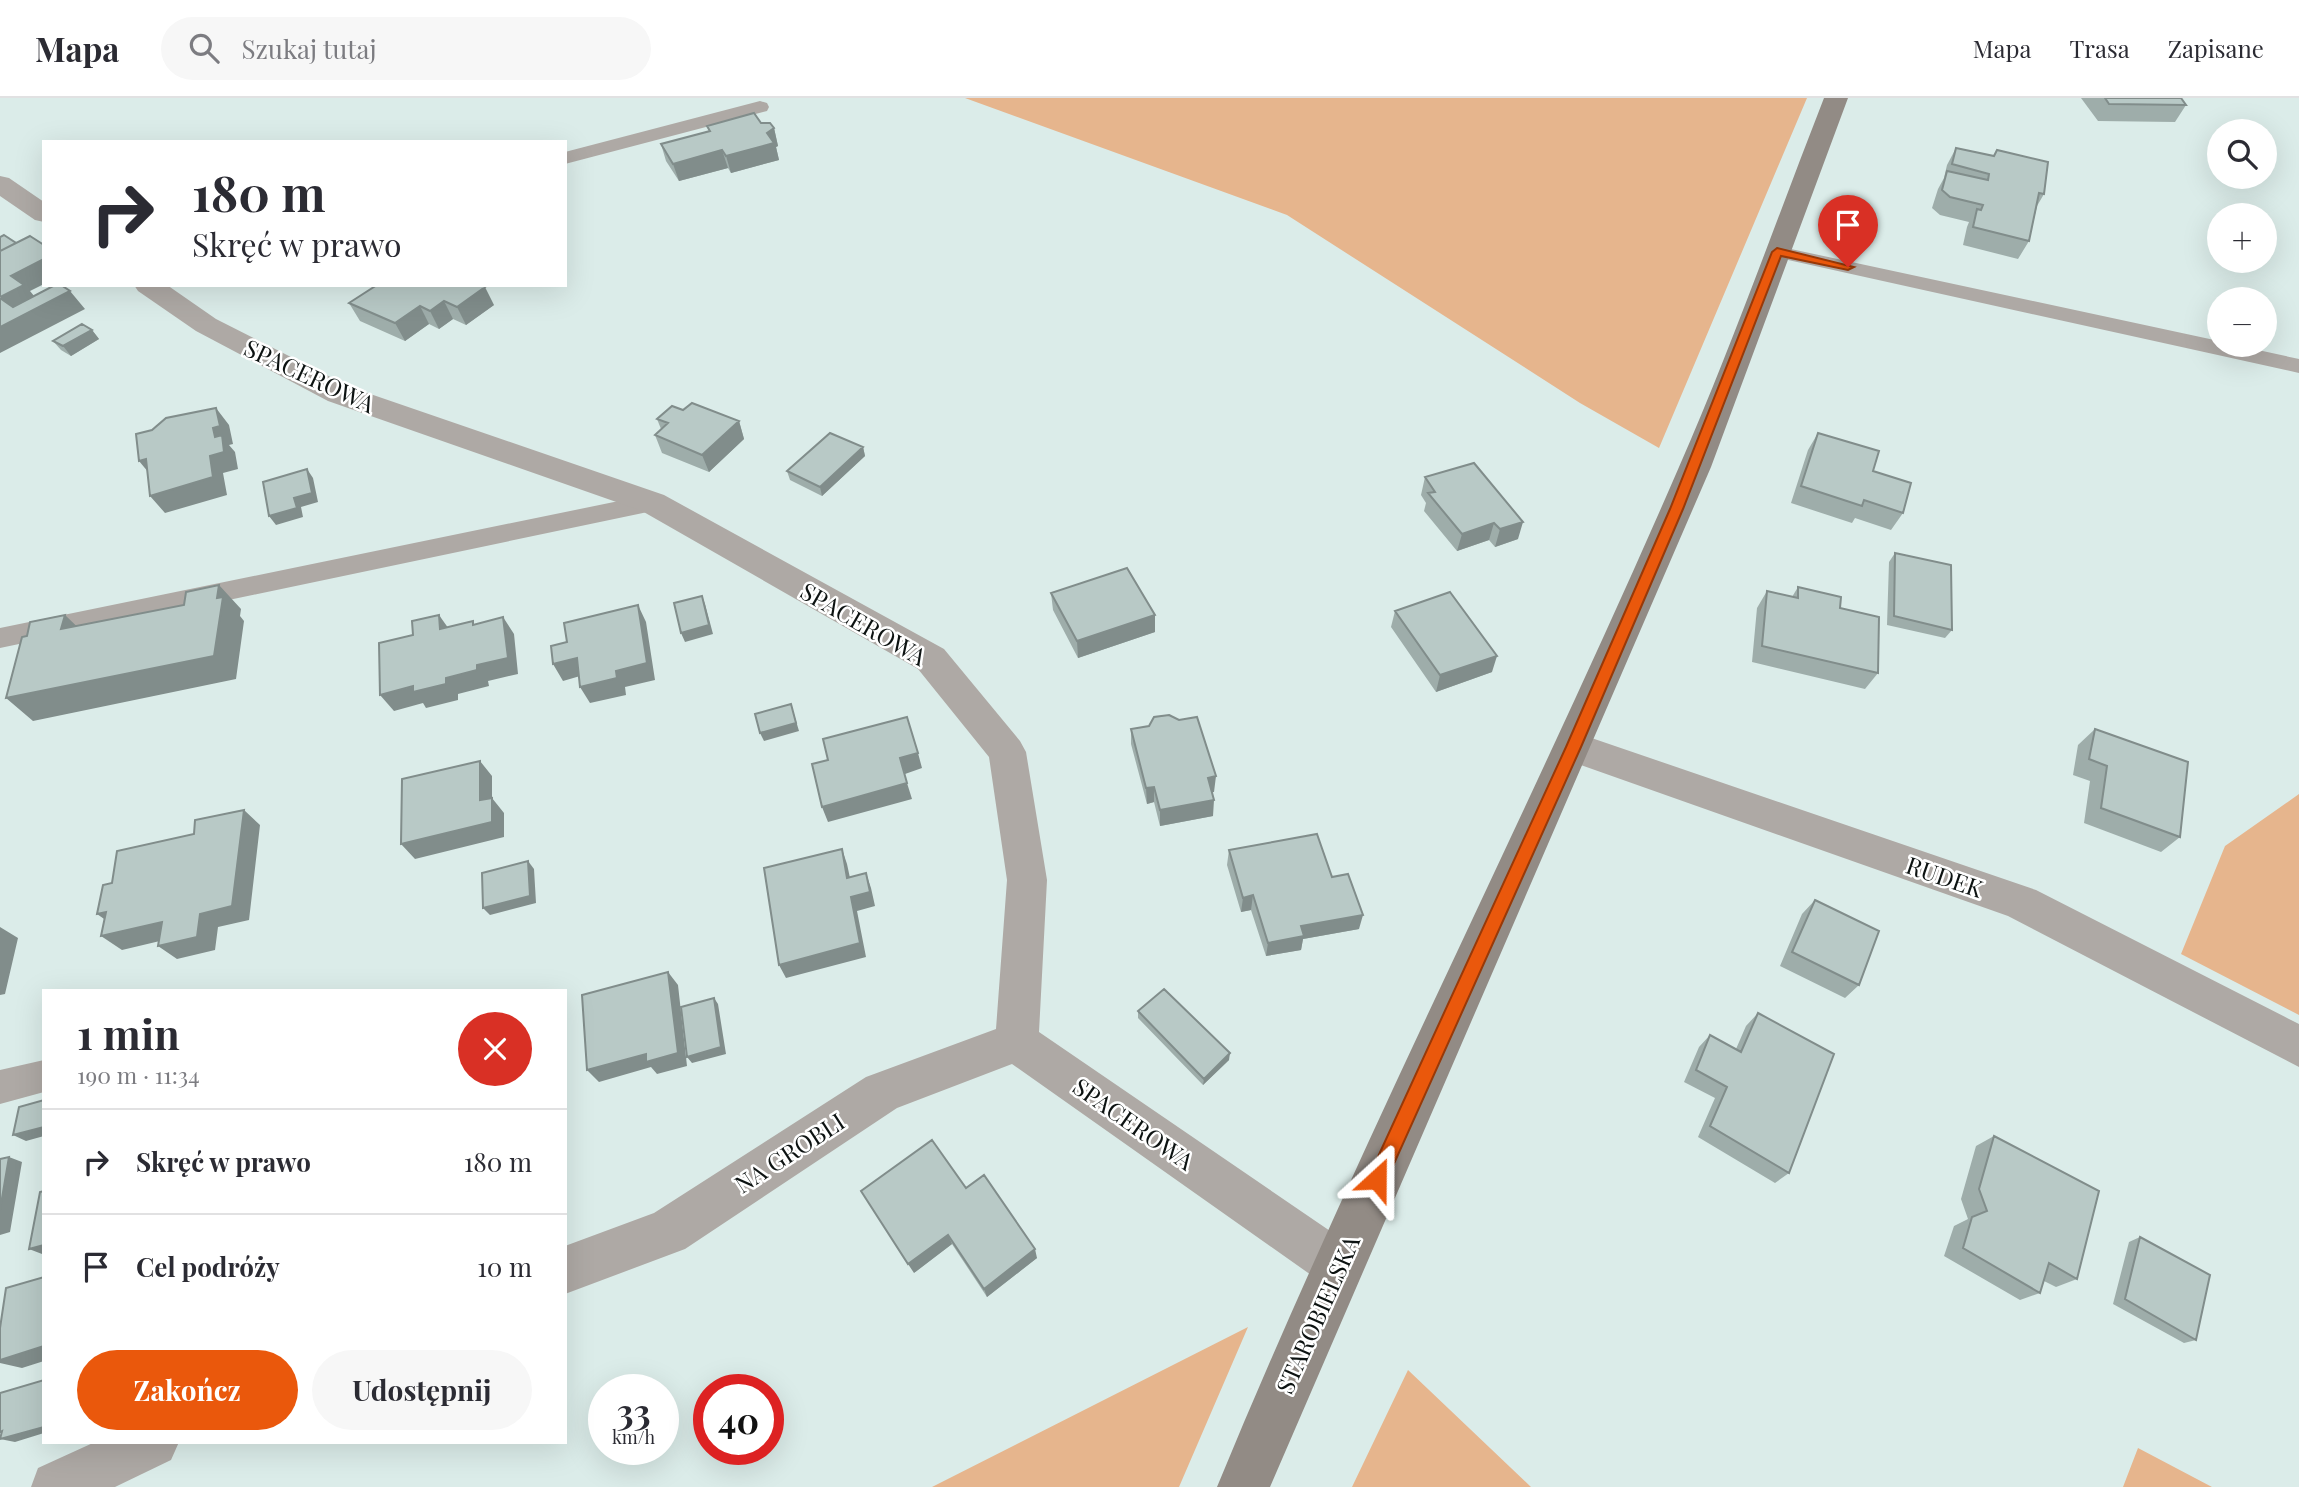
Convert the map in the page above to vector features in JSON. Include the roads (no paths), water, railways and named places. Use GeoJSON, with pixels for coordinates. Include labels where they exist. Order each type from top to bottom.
{"type":"FeatureCollection","features":[{"type":"Feature","properties":{"kind":"street","name":"STAROBIELSKA"},"geometry":{"type":"LineString","coordinates":[[1242,1487],[1338,1265],[1574,747],[1697,462],[1836,98]]}},
{"type":"Feature","properties":{"kind":"street"},"geometry":{"type":"LineString","coordinates":[[0,184],[42,213]]}},
{"type":"Feature","properties":{"kind":"street","name":"SPACEROWA"},"geometry":{"type":"LineString","coordinates":[[152,287],[206,325],[339,394],[653,503],[931,659],[1007,752],[1027,880],[1017,1042],[1338,1265]]}},
{"type":"Feature","properties":{"kind":"street","name":"RUDEK"},"geometry":{"type":"LineString","coordinates":[[1574,747],[2022,903],[2299,1046]]}},
{"type":"Feature","properties":{"kind":"street","name":"NA GROBLI"},"geometry":{"type":"LineString","coordinates":[[567,1269],[668,1232],[882,1092],[1017,1042]]}},
{"type":"Feature","properties":{"kind":"street"},"geometry":{"type":"LineString","coordinates":[[57,1487],[149,1444]]}},
{"type":"Feature","properties":{"kind":"lane"},"geometry":{"type":"LineString","coordinates":[[567,157],[760,107]]}},
{"type":"Feature","properties":{"kind":"lane"},"geometry":{"type":"LineString","coordinates":[[1777,252],[2299,366]]}},
{"type":"Feature","properties":{"kind":"lane"},"geometry":{"type":"LineString","coordinates":[[0,638],[653,503]]}},
{"type":"Feature","properties":{"kind":"lane"},"geometry":{"type":"LineString","coordinates":[[0,1087],[42,1076]]}}]}
